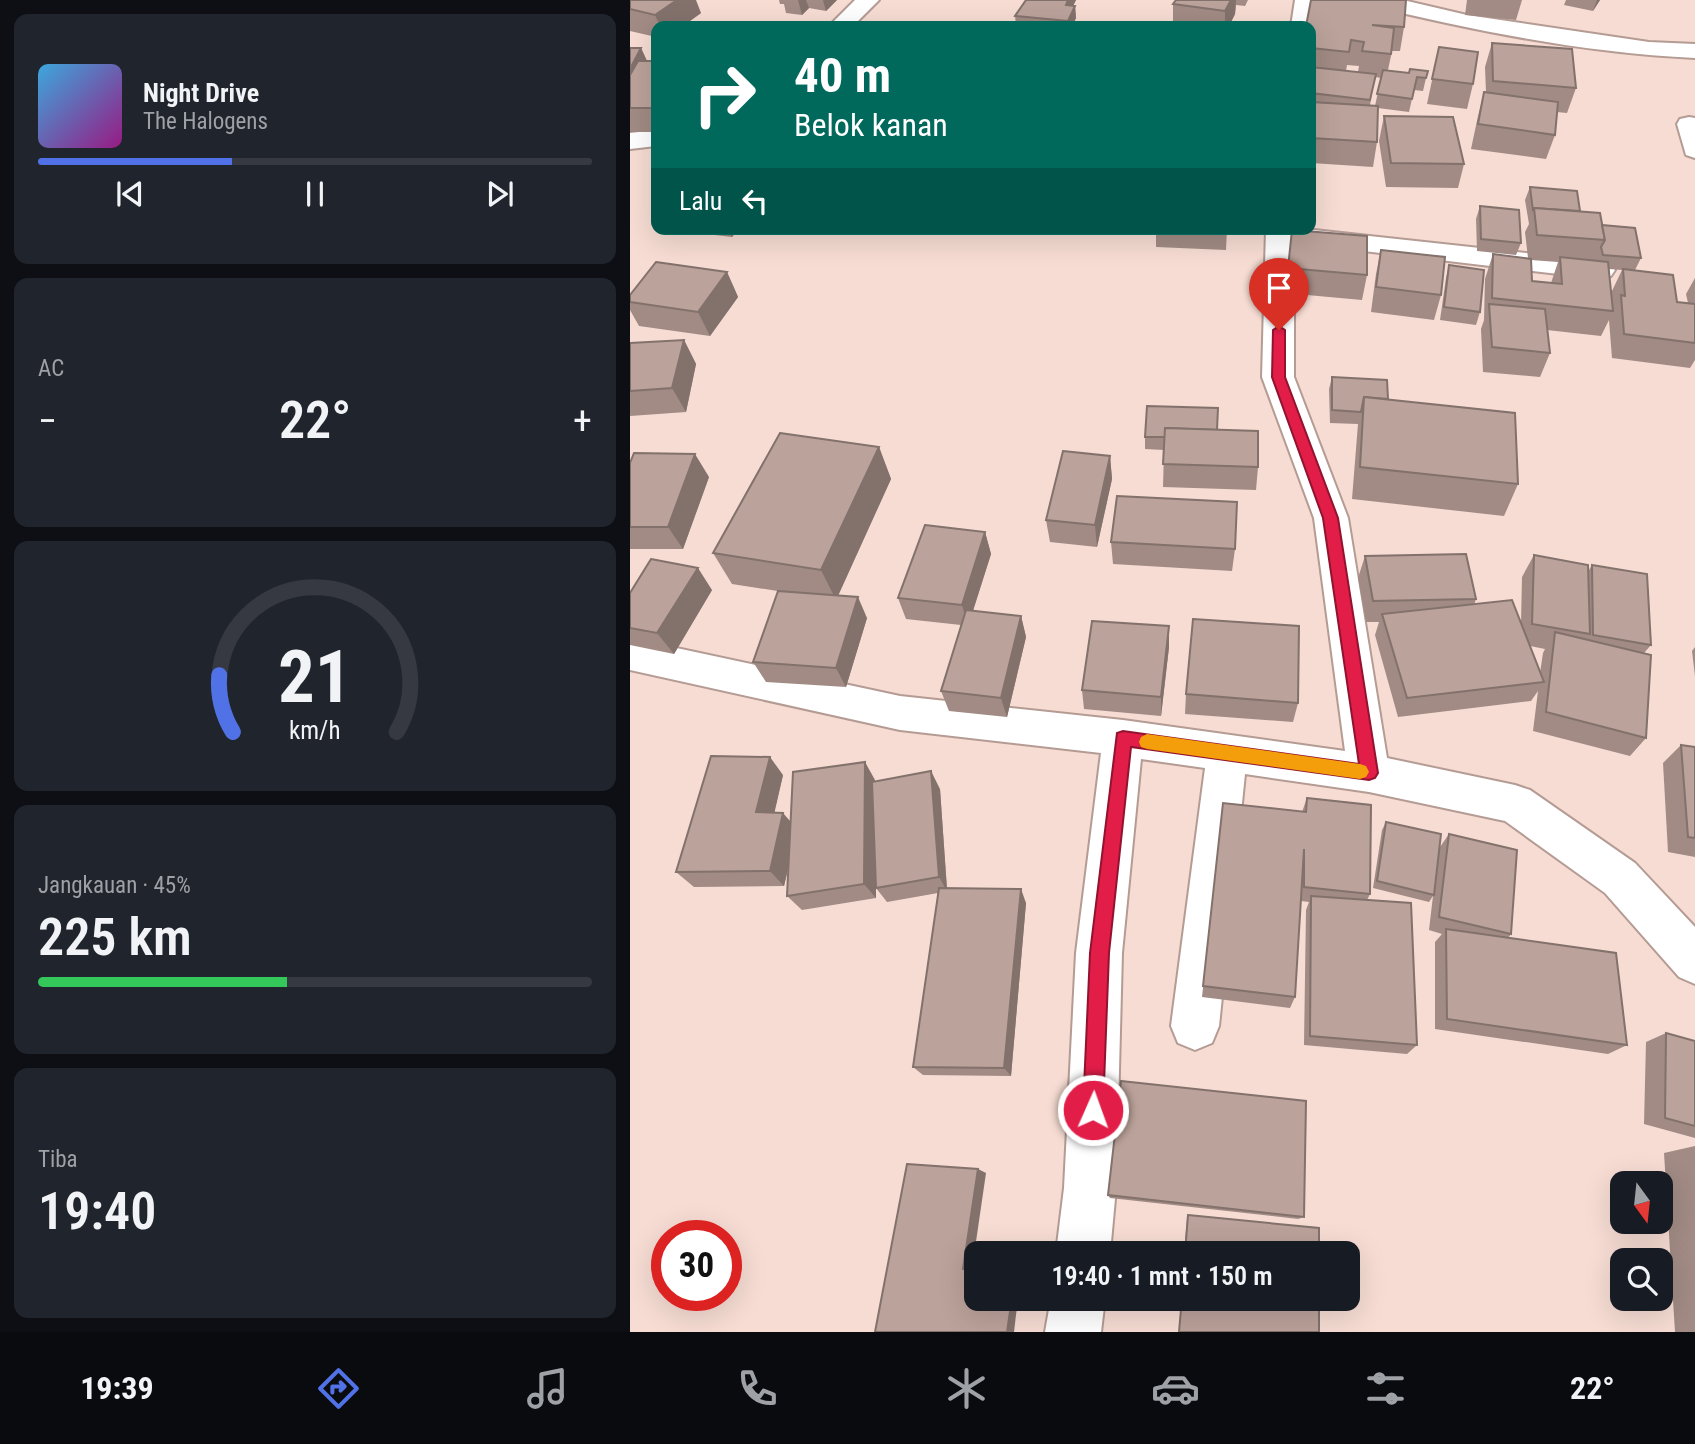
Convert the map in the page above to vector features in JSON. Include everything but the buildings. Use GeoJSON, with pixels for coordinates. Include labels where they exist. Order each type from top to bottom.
{"type":"FeatureCollection","features":[{"type":"Feature","properties":{"kind":"street"},"geometry":{"type":"LineString","coordinates":[[845,21],[868,0]]}},
{"type":"Feature","properties":{"kind":"street"},"geometry":{"type":"LineString","coordinates":[[1303,21],[1306,0]]}},
{"type":"Feature","properties":{"kind":"street"},"geometry":{"type":"LineString","coordinates":[[1376,0],[1467,22],[1649,49],[1695,51]]}},
{"type":"Feature","properties":{"kind":"street"},"geometry":{"type":"LineString","coordinates":[[1689,124],[1695,150]]}},
{"type":"Feature","properties":{"kind":"street"},"geometry":{"type":"LineString","coordinates":[[630,141],[651,139]]}},
{"type":"Feature","properties":{"kind":"street"},"geometry":{"type":"LineString","coordinates":[[1280,235],[1278,377],[1331,518],[1369,773]]}},
{"type":"Feature","properties":{"kind":"street"},"geometry":{"type":"LineString","coordinates":[[1305,235],[1601,270]]}},
{"type":"Feature","properties":{"kind":"street"},"geometry":{"type":"LineString","coordinates":[[630,654],[900,713],[1123,738],[1369,773],[1515,804],[1620,878],[1695,961]]}},
{"type":"Feature","properties":{"kind":"street"},"geometry":{"type":"LineString","coordinates":[[1084,1241],[1090,1188],[1099,953],[1123,738]]}},
{"type":"Feature","properties":{"kind":"street"},"geometry":{"type":"LineString","coordinates":[[1195,1026],[1227,754]]}},
{"type":"Feature","properties":{"kind":"street"},"geometry":{"type":"LineString","coordinates":[[1073,1332],[1076,1311]]}},
{"type":"Feature","properties":{"kind":"slow traffic"},"geometry":{"type":"LineString","coordinates":[[1147,742],[1360,772]]}},
{"type":"Feature","properties":{"kind":"route"},"geometry":{"type":"LineString","coordinates":[[1093,1110],[1099,953],[1123,738],[1369,773],[1331,518],[1278,377],[1279,330]]}}]}
